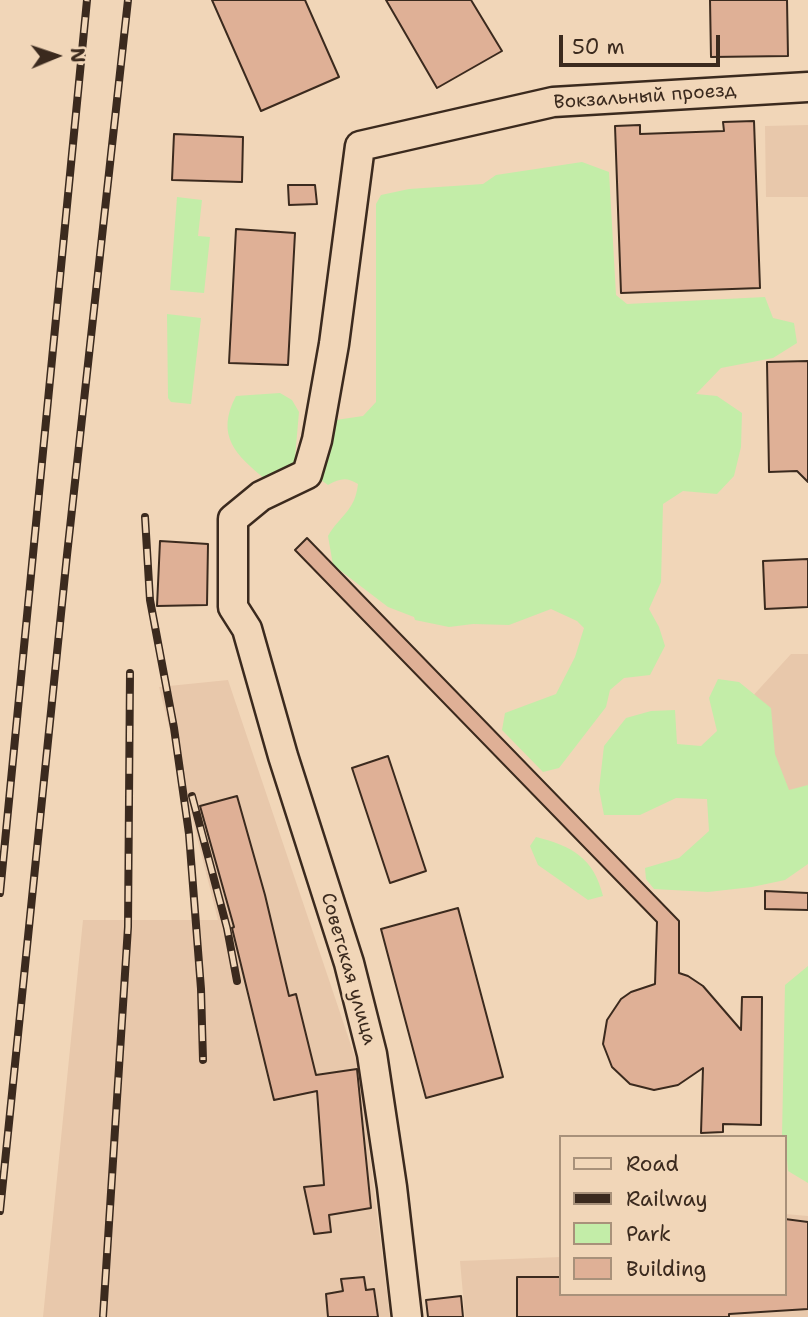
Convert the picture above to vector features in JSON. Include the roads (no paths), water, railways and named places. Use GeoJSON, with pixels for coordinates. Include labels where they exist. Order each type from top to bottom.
{"type":"FeatureCollection","features":[{"type":"Feature","properties":{"kind":"street","name":"Вокзальный проезд"},"geometry":{"type":"LineString","coordinates":[[360,146],[553,102],[808,88]]}},
{"type":"Feature","properties":{"kind":"street","name":"Советская улица"},"geometry":{"type":"LineString","coordinates":[[360,146],[334,344],[317,440],[307,474],[261,496],[233,519],[233,607],[247,629],[283,756],[349,963],[372,1054],[392,1187],[407,1317]]}},
{"type":"Feature","properties":{"kind":"railway"},"geometry":{"type":"LineString","coordinates":[[0,893],[87,0]]}},
{"type":"Feature","properties":{"kind":"railway"},"geometry":{"type":"LineString","coordinates":[[0,1211],[67,555],[128,0]]}},
{"type":"Feature","properties":{"kind":"railway"},"geometry":{"type":"LineString","coordinates":[[145,517],[150,600],[174,728],[189,834],[201,989],[203,1060]]}},
{"type":"Feature","properties":{"kind":"railway"},"geometry":{"type":"LineString","coordinates":[[103,1317],[128,927],[130,673]]}},
{"type":"Feature","properties":{"kind":"railway"},"geometry":{"type":"LineString","coordinates":[[192,796],[227,928],[237,981]]}}]}
